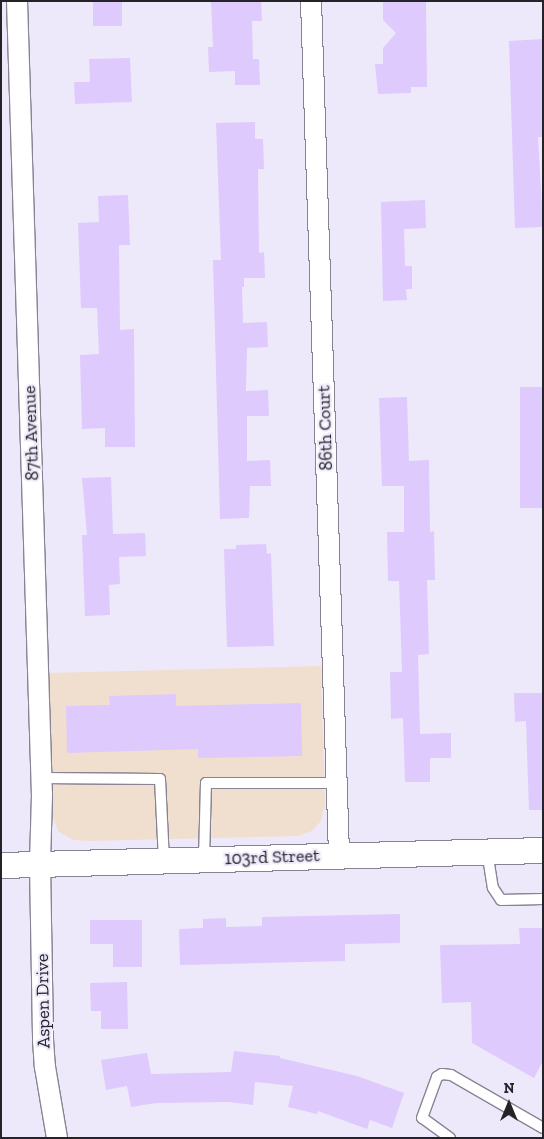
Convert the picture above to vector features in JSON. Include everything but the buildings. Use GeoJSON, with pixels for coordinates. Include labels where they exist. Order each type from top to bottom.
{"type":"FeatureCollection","features":[{"type":"Feature","properties":{"kind":"street","name":"87th Avenue"},"geometry":{"type":"LineString","coordinates":[[17,1],[41,778],[40,864]]}},
{"type":"Feature","properties":{"kind":"street","name":"86th Court"},"geometry":{"type":"LineString","coordinates":[[311,1],[339,855]]}},
{"type":"Feature","properties":{"kind":"street","name":"103rd Street"},"geometry":{"type":"LineString","coordinates":[[1,865],[543,850]]}},
{"type":"Feature","properties":{"kind":"street","name":"Aspen Drive"},"geometry":{"type":"LineString","coordinates":[[40,864],[43,1040],[46,1074],[57,1138]]}},
{"type":"Feature","properties":{"kind":"lane"},"geometry":{"type":"LineString","coordinates":[[41,778],[160,779],[164,860]]}},
{"type":"Feature","properties":{"kind":"lane"},"geometry":{"type":"LineString","coordinates":[[204,859],[206,784],[337,783]]}},
{"type":"Feature","properties":{"kind":"lane"},"geometry":{"type":"LineString","coordinates":[[488,851],[493,888],[501,900],[543,899]]}},
{"type":"Feature","properties":{"kind":"lane"},"geometry":{"type":"LineString","coordinates":[[450,1138],[422,1118],[423,1110],[438,1076],[442,1074],[451,1074],[543,1128]]}},
{"type":"Feature","properties":{"kind":"shaded area"},"geometry":{"type":"Polygon","coordinates":[[[321,666],[325,804],[321,821],[312,831],[298,836],[88,841],[73,840],[58,831],[52,814],[48,673],[321,666]]]}}]}
